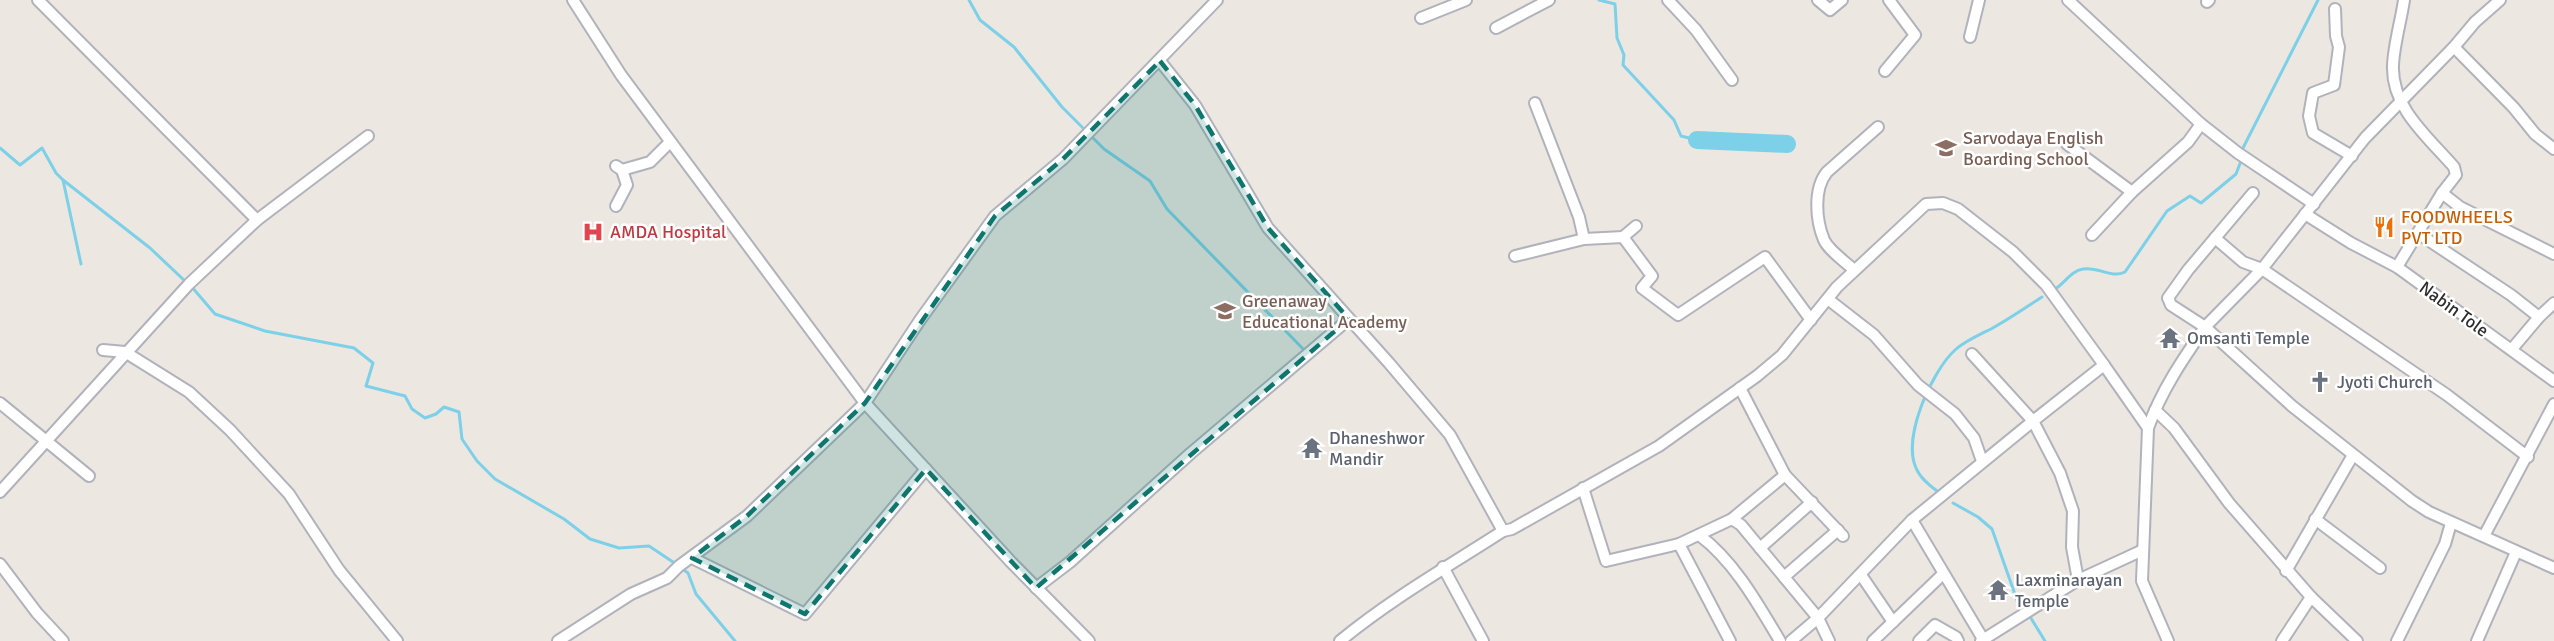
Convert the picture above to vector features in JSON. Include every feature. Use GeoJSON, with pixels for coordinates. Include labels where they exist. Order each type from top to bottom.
{"type":"FeatureCollection","features":[{"type":"Feature","properties":{"kind":"street"},"geometry":{"type":"LineString","coordinates":[[38,0],[257,220]]}},
{"type":"Feature","properties":{"kind":"street"},"geometry":{"type":"LineString","coordinates":[[573,0],[621,75],[865,404],[1036,588],[1089,641]]}},
{"type":"Feature","properties":{"kind":"street"},"geometry":{"type":"LineString","coordinates":[[558,641],[631,594],[667,578],[679,566],[747,516],[865,404],[920,320],[995,216],[1063,159],[1217,0]]}},
{"type":"Feature","properties":{"kind":"street"},"geometry":{"type":"LineString","coordinates":[[1421,18],[1466,0]]}},
{"type":"Feature","properties":{"kind":"street"},"geometry":{"type":"LineString","coordinates":[[1496,28],[1549,0]]}},
{"type":"Feature","properties":{"kind":"street"},"geometry":{"type":"LineString","coordinates":[[1668,0],[1696,30],[1732,80]]}},
{"type":"Feature","properties":{"kind":"street"},"geometry":{"type":"LineString","coordinates":[[1818,0],[1830,10],[1842,0]]}},
{"type":"Feature","properties":{"kind":"street"},"geometry":{"type":"LineString","coordinates":[[1970,37],[1979,0]]}},
{"type":"Feature","properties":{"kind":"street"},"geometry":{"type":"LineString","coordinates":[[2068,0],[2200,124],[2238,153],[2314,204]]}},
{"type":"Feature","properties":{"kind":"street"},"geometry":{"type":"LineString","coordinates":[[2397,267],[2442,193],[2456,175],[2454,167],[2412,122],[2401,102],[2393,66],[2404,0]]}},
{"type":"Feature","properties":{"kind":"street"},"geometry":{"type":"LineString","coordinates":[[2168,641],[2142,580],[2143,549],[2148,428],[2177,367],[2205,327],[2262,269],[2365,138],[2454,47],[2475,22],[2500,0]]}},
{"type":"Feature","properties":{"kind":"street"},"geometry":{"type":"LineString","coordinates":[[1885,71],[1915,35],[1896,2]]}},
{"type":"Feature","properties":{"kind":"street"},"geometry":{"type":"LineString","coordinates":[[2335,9],[2336,36],[2339,46],[2334,85],[2313,93],[2309,116],[2313,134],[2352,156]]}},
{"type":"Feature","properties":{"kind":"street"},"geometry":{"type":"LineString","coordinates":[[2454,47],[2514,108],[2535,134],[2554,149]]}},
{"type":"Feature","properties":{"kind":"street"},"geometry":{"type":"LineString","coordinates":[[1160,61],[1195,105],[1268,228],[1450,435],[1503,531]]}},
{"type":"Feature","properties":{"kind":"street"},"geometry":{"type":"LineString","coordinates":[[1535,103],[1579,217],[1584,239]]}},
{"type":"Feature","properties":{"kind":"street"},"geometry":{"type":"LineString","coordinates":[[2092,236],[2132,192],[2188,142],[2200,124]]}},
{"type":"Feature","properties":{"kind":"street"},"geometry":{"type":"LineString","coordinates":[[1854,270],[1825,242],[1819,217],[1818,191],[1821,179],[1827,172],[1878,127]]}},
{"type":"Feature","properties":{"kind":"street"},"geometry":{"type":"LineString","coordinates":[[0,492],[189,284],[257,220],[368,136]]}},
{"type":"Feature","properties":{"kind":"street"},"geometry":{"type":"LineString","coordinates":[[616,206],[627,185],[619,168],[650,162],[670,142]]}},
{"type":"Feature","properties":{"kind":"street"},"geometry":{"type":"LineString","coordinates":[[2067,144],[2132,192]]}},
{"type":"Feature","properties":{"kind":"street"},"geometry":{"type":"LineString","coordinates":[[2253,193],[2168,298],[2171,305],[2205,327],[2292,406],[2412,501],[2451,523],[2554,568]]}},
{"type":"Feature","properties":{"kind":"street"},"geometry":{"type":"LineString","coordinates":[[2442,193],[2460,207],[2554,254]]}},
{"type":"Feature","properties":{"kind":"street"},"geometry":{"type":"LineString","coordinates":[[1340,641],[1385,606],[1443,567],[1503,531],[1512,530],[1582,488],[1622,469],[1659,446],[1740,388],[1782,355],[1854,270],[1926,204],[1943,202],[1972,218],[2013,252],[2046,285],[2148,428]]}},
{"type":"Feature","properties":{"kind":"street","name":"Nabin Tole"},"geometry":{"type":"LineString","coordinates":[[2306,214],[2351,243],[2397,267],[2554,381]]}},
{"type":"Feature","properties":{"kind":"street"},"geometry":{"type":"LineString","coordinates":[[1515,256],[1584,239],[1623,237],[1636,226]]}},
{"type":"Feature","properties":{"kind":"street"},"geometry":{"type":"LineString","coordinates":[[2419,234],[2539,316]]}},
{"type":"Feature","properties":{"kind":"street"},"geometry":{"type":"LineString","coordinates":[[1623,237],[1652,276],[1642,288],[1678,315],[1765,256],[1811,320]]}},
{"type":"Feature","properties":{"kind":"street"},"geometry":{"type":"LineString","coordinates":[[2215,238],[2243,262],[2262,269],[2447,395],[2528,457]]}},
{"type":"Feature","properties":{"kind":"street"},"geometry":{"type":"LineString","coordinates":[[1829,300],[1874,335],[1917,385],[1955,414],[1974,438],[1982,461]]}},
{"type":"Feature","properties":{"kind":"street"},"geometry":{"type":"LineString","coordinates":[[2512,350],[2539,316],[2554,303]]}},
{"type":"Feature","properties":{"kind":"street"},"geometry":{"type":"LineString","coordinates":[[1036,588],[1070,562],[1191,453],[1349,319]]}},
{"type":"Feature","properties":{"kind":"street"},"geometry":{"type":"LineString","coordinates":[[103,350],[125,352],[189,392],[264,466],[289,494],[339,570],[397,641]]}},
{"type":"Feature","properties":{"kind":"street"},"geometry":{"type":"LineString","coordinates":[[1972,354],[2033,421],[2060,473],[2073,511],[2072,547],[2078,580]]}},
{"type":"Feature","properties":{"kind":"street"},"geometry":{"type":"LineString","coordinates":[[1791,641],[1861,575],[1912,520],[1982,461],[2104,365]]}},
{"type":"Feature","properties":{"kind":"street"},"geometry":{"type":"LineString","coordinates":[[1740,388],[1785,475],[1840,533],[1784,577]]}},
{"type":"Feature","properties":{"kind":"street"},"geometry":{"type":"LineString","coordinates":[[0,403],[89,476]]}},
{"type":"Feature","properties":{"kind":"street"},"geometry":{"type":"LineString","coordinates":[[2484,536],[2528,457],[2554,404]]}},
{"type":"Feature","properties":{"kind":"street"},"geometry":{"type":"LineString","coordinates":[[2155,410],[2174,428],[2229,503],[2286,571],[2357,641]]}},
{"type":"Feature","properties":{"kind":"street"},"geometry":{"type":"LineString","coordinates":[[2286,571],[2353,455]]}},
{"type":"Feature","properties":{"kind":"street"},"geometry":{"type":"LineString","coordinates":[[692,558],[805,614],[926,469]]}},
{"type":"Feature","properties":{"kind":"street"},"geometry":{"type":"LineString","coordinates":[[1582,488],[1606,561],[1679,544],[1699,535],[1732,519],[1785,475]]}},
{"type":"Feature","properties":{"kind":"street"},"geometry":{"type":"LineString","coordinates":[[1760,548],[1812,502]]}},
{"type":"Feature","properties":{"kind":"street"},"geometry":{"type":"LineString","coordinates":[[1732,519],[1742,525],[1818,618],[1829,641]]}},
{"type":"Feature","properties":{"kind":"street"},"geometry":{"type":"LineString","coordinates":[[2315,519],[2380,568]]}},
{"type":"Feature","properties":{"kind":"street"},"geometry":{"type":"LineString","coordinates":[[1912,520],[1982,640],[2078,580],[2143,549]]}},
{"type":"Feature","properties":{"kind":"street"},"geometry":{"type":"LineString","coordinates":[[2397,641],[2405,629],[2445,544],[2451,523]]}},
{"type":"Feature","properties":{"kind":"street"},"geometry":{"type":"LineString","coordinates":[[1699,535],[1715,546],[1759,606],[1780,641]]}},
{"type":"Feature","properties":{"kind":"street"},"geometry":{"type":"LineString","coordinates":[[1679,544],[1730,641]]}},
{"type":"Feature","properties":{"kind":"street"},"geometry":{"type":"LineString","coordinates":[[2477,641],[2516,552]]}},
{"type":"Feature","properties":{"kind":"street"},"geometry":{"type":"LineString","coordinates":[[0,564],[37,613],[63,641]]}},
{"type":"Feature","properties":{"kind":"street"},"geometry":{"type":"LineString","coordinates":[[1443,567],[1483,641]]}},
{"type":"Feature","properties":{"kind":"street"},"geometry":{"type":"LineString","coordinates":[[1873,641],[1943,573]]}},
{"type":"Feature","properties":{"kind":"street"},"geometry":{"type":"LineString","coordinates":[[1861,575],[1893,622]]}},
{"type":"Feature","properties":{"kind":"street"},"geometry":{"type":"LineString","coordinates":[[2282,641],[2311,597]]}},
{"type":"Feature","properties":{"kind":"street"},"geometry":{"type":"LineString","coordinates":[[1919,641],[1935,625],[1956,637],[1958,641]]}},
{"type":"Feature","properties":{"kind":"highlighted area"},"geometry":{"type":"Polygon","coordinates":[[[1160,61],[1195,105],[1268,228],[1349,319],[1036,588],[926,469],[805,614],[692,558],[747,516],[865,403],[995,216],[1063,159],[1160,61]]]}},
{"type":"Feature","properties":{"kind":"waterway"},"geometry":{"type":"LineString","coordinates":[[969,0],[980,20],[1014,47],[1062,107],[1104,149],[1150,181],[1167,209],[1306,352]]}},
{"type":"Feature","properties":{"kind":"waterway"},"geometry":{"type":"LineString","coordinates":[[1599,0],[1615,4],[1617,38],[1624,55],[1623,65],[1674,120],[1681,136],[1697,140]]}},
{"type":"Feature","properties":{"kind":"waterway"},"geometry":{"type":"LineString","coordinates":[[2243,148],[2318,0]]}},
{"type":"Feature","properties":{"kind":"waterway"},"geometry":{"type":"LineString","coordinates":[[1697,140],[1787,144]]}},
{"type":"Feature","properties":{"kind":"waterway"},"geometry":{"type":"LineString","coordinates":[[0,148],[20,165],[42,148],[56,173],[63,180],[81,264]]}},
{"type":"Feature","properties":{"kind":"waterway"},"geometry":{"type":"LineString","coordinates":[[2052,291],[2078,270],[2094,269],[2115,274],[2125,272],[2167,211],[2190,196],[2201,203],[2236,174],[2241,161]]}},
{"type":"Feature","properties":{"kind":"waterway"},"geometry":{"type":"LineString","coordinates":[[63,180],[150,248],[186,282]]}},
{"type":"Feature","properties":{"kind":"waterway"},"geometry":{"type":"LineString","coordinates":[[191,286],[215,314],[265,331],[354,348],[373,363],[366,386],[405,396],[412,409],[425,418],[436,414],[444,407],[459,412],[462,439],[477,461],[495,479],[564,519],[590,539],[619,548],[649,546],[676,564]]}},
{"type":"Feature","properties":{"kind":"waterway"},"geometry":{"type":"LineString","coordinates":[[1937,491],[1920,475],[1913,455],[1916,423],[1937,373],[1959,347],[2042,297]]}},
{"type":"Feature","properties":{"kind":"waterway"},"geometry":{"type":"LineString","coordinates":[[1953,503],[1978,517],[1992,529],[2018,603],[2026,609]]}},
{"type":"Feature","properties":{"kind":"waterway"},"geometry":{"type":"LineString","coordinates":[[681,568],[688,573],[696,594],[735,641]]}},
{"type":"Feature","properties":{"kind":"waterway"},"geometry":{"type":"LineString","coordinates":[[2029,615],[2045,641]]}},
{"type":"Feature","properties":{"kind":"place","name":"Sarvodaya English Boarding School"},"geometry":{"type":"Point","coordinates":[1946,148]}},
{"type":"Feature","properties":{"kind":"place","name":"FOODWHEELS PVT LTD"},"geometry":{"type":"Point","coordinates":[2384,227]}},
{"type":"Feature","properties":{"kind":"place","name":"AMDA Hospital"},"geometry":{"type":"Point","coordinates":[593,232]}},
{"type":"Feature","properties":{"kind":"place","name":"Greenaway Educational Academy"},"geometry":{"type":"Point","coordinates":[1225,311]}},
{"type":"Feature","properties":{"kind":"place","name":"Omsanti Temple"},"geometry":{"type":"Point","coordinates":[2170,338]}},
{"type":"Feature","properties":{"kind":"place","name":"Jyoti Church"},"geometry":{"type":"Point","coordinates":[2320,382]}},
{"type":"Feature","properties":{"kind":"place","name":"Dhaneshwor Mandir"},"geometry":{"type":"Point","coordinates":[1312,448]}},
{"type":"Feature","properties":{"kind":"place","name":"Laxminarayan Temple"},"geometry":{"type":"Point","coordinates":[1998,590]}}]}
